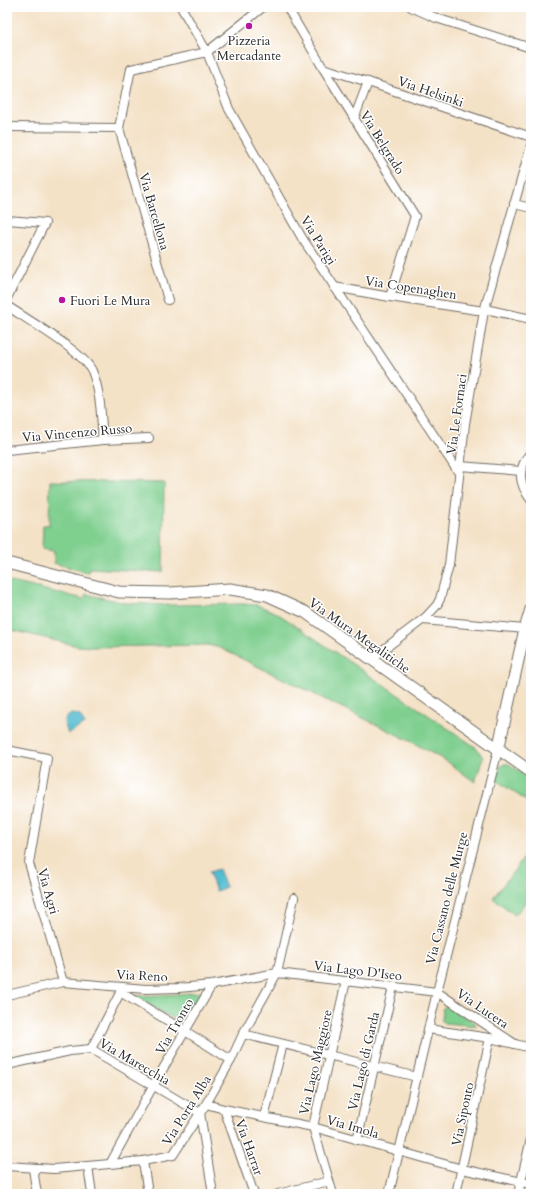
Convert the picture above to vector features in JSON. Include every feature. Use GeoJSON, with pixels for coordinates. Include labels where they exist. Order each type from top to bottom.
{"type":"FeatureCollection","features":[{"type":"Feature","properties":{"kind":"street","name":"Via Parigi"},"geometry":{"type":"LineString","coordinates":[[181,7],[207,52],[229,109],[302,238],[460,470]]}},
{"type":"Feature","properties":{"kind":"street"},"geometry":{"type":"LineString","coordinates":[[7,127],[119,128],[132,69],[207,52],[263,7]]}},
{"type":"Feature","properties":{"kind":"street","name":"Via Belgrado"},"geometry":{"type":"LineString","coordinates":[[287,7],[354,119],[415,216],[390,297]]}},
{"type":"Feature","properties":{"kind":"street"},"geometry":{"type":"LineString","coordinates":[[411,7],[436,18],[531,48]]}},
{"type":"Feature","properties":{"kind":"street","name":"Via Helsinki"},"geometry":{"type":"LineString","coordinates":[[323,68],[531,137]]}},
{"type":"Feature","properties":{"kind":"street"},"geometry":{"type":"LineString","coordinates":[[354,119],[368,82]]}},
{"type":"Feature","properties":{"kind":"street","name":"Via Barcellona"},"geometry":{"type":"LineString","coordinates":[[119,128],[168,300]]}},
{"type":"Feature","properties":{"kind":"street","name":"Via Le Fornaci"},"geometry":{"type":"LineString","coordinates":[[371,659],[423,620],[440,600],[449,565],[465,424],[484,310],[531,145]]}},
{"type":"Feature","properties":{"kind":"street"},"geometry":{"type":"LineString","coordinates":[[514,204],[531,208]]}},
{"type":"Feature","properties":{"kind":"street"},"geometry":{"type":"LineString","coordinates":[[7,220],[45,223],[7,298]]}},
{"type":"Feature","properties":{"kind":"street","name":"Via Copenaghen"},"geometry":{"type":"LineString","coordinates":[[334,287],[390,297],[484,310],[531,319]]}},
{"type":"Feature","properties":{"kind":"street"},"geometry":{"type":"LineString","coordinates":[[7,306],[77,352],[92,369],[99,395],[103,440]]}},
{"type":"Feature","properties":{"kind":"street","name":"Via Vincenzo Russo"},"geometry":{"type":"LineString","coordinates":[[7,450],[103,440],[150,438]]}},
{"type":"Feature","properties":{"kind":"street"},"geometry":{"type":"LineString","coordinates":[[531,452],[524,460],[521,470],[521,481],[524,491],[531,500]]}},
{"type":"Feature","properties":{"kind":"street"},"geometry":{"type":"LineString","coordinates":[[460,470],[521,470]]}},
{"type":"Feature","properties":{"kind":"street","name":"Via Mura Megalitiche"},"geometry":{"type":"LineString","coordinates":[[7,563],[119,592],[170,593],[230,589],[267,595],[304,612],[531,772]]}},
{"type":"Feature","properties":{"kind":"street","name":"Via Cassano delle Murge"},"geometry":{"type":"LineString","coordinates":[[389,1194],[531,609]]}},
{"type":"Feature","properties":{"kind":"street"},"geometry":{"type":"LineString","coordinates":[[423,620],[525,629]]}},
{"type":"Feature","properties":{"kind":"street","name":"Via Agri"},"geometry":{"type":"LineString","coordinates":[[7,750],[47,758],[29,863],[63,982]]}},
{"type":"Feature","properties":{"kind":"street","name":"Via Porta Alba"},"geometry":{"type":"LineString","coordinates":[[7,1166],[33,1169],[54,1169],[142,1161],[173,1155],[206,1104],[277,973],[294,898]]}},
{"type":"Feature","properties":{"kind":"street","name":"Via Lago D'Iseo"},"geometry":{"type":"LineString","coordinates":[[277,973],[437,992]]}},
{"type":"Feature","properties":{"kind":"street","name":"Via Reno"},"geometry":{"type":"LineString","coordinates":[[7,995],[63,982],[121,989],[178,988],[212,985],[277,973]]}},
{"type":"Feature","properties":{"kind":"street","name":"Via Lago Maggiore"},"geometry":{"type":"LineString","coordinates":[[333,1194],[313,1127],[346,981]]}},
{"type":"Feature","properties":{"kind":"street","name":"Via Tronto"},"geometry":{"type":"LineString","coordinates":[[110,1164],[153,1086],[212,985]]}},
{"type":"Feature","properties":{"kind":"street","name":"Via Lago di Garda"},"geometry":{"type":"LineString","coordinates":[[357,1140],[373,1066],[393,986]]}},
{"type":"Feature","properties":{"kind":"street"},"geometry":{"type":"LineString","coordinates":[[91,1049],[121,989],[231,1060]]}},
{"type":"Feature","properties":{"kind":"street","name":"Via Lucera"},"geometry":{"type":"LineString","coordinates":[[437,992],[515,1044]]}},
{"type":"Feature","properties":{"kind":"street","name":"Via Lucera"},"geometry":{"type":"LineString","coordinates":[[428,1029],[490,1038],[531,1048]]}},
{"type":"Feature","properties":{"kind":"street"},"geometry":{"type":"LineString","coordinates":[[243,1034],[417,1077]]}},
{"type":"Feature","properties":{"kind":"street","name":"Via Siponto"},"geometry":{"type":"LineString","coordinates":[[456,1194],[490,1038]]}},
{"type":"Feature","properties":{"kind":"street"},"geometry":{"type":"LineString","coordinates":[[264,1117],[283,1044]]}},
{"type":"Feature","properties":{"kind":"street","name":"Via Marecchia"},"geometry":{"type":"LineString","coordinates":[[7,1065],[70,1051],[91,1049],[200,1113]]}},
{"type":"Feature","properties":{"kind":"street","name":"Via Imola"},"geometry":{"type":"LineString","coordinates":[[206,1104],[313,1127],[462,1169],[531,1184]]}},
{"type":"Feature","properties":{"kind":"street","name":"Via Harrar"},"geometry":{"type":"LineString","coordinates":[[224,1109],[254,1194]]}},
{"type":"Feature","properties":{"kind":"street"},"geometry":{"type":"LineString","coordinates":[[200,1113],[213,1194]]}},
{"type":"Feature","properties":{"kind":"street"},"geometry":{"type":"LineString","coordinates":[[518,1194],[531,1139]]}},
{"type":"Feature","properties":{"kind":"street"},"geometry":{"type":"LineString","coordinates":[[142,1161],[148,1194]]}},
{"type":"Feature","properties":{"kind":"street"},"geometry":{"type":"LineString","coordinates":[[88,1166],[92,1194]]}},
{"type":"Feature","properties":{"kind":"street"},"geometry":{"type":"LineString","coordinates":[[33,1169],[37,1194]]}},
{"type":"Feature","properties":{"kind":"street"},"geometry":{"type":"LineString","coordinates":[[278,1194],[328,1181]]}},
{"type":"Feature","properties":{"kind":"green space"},"geometry":{"type":"Polygon","coordinates":[[[50,481],[164,483],[163,572],[89,568],[88,573],[54,563],[54,551],[42,549],[43,525],[49,525],[50,481]]]}},
{"type":"Feature","properties":{"kind":"green space"},"geometry":{"type":"Polygon","coordinates":[[[7,581],[84,599],[86,594],[126,603],[166,605],[257,605],[277,613],[477,748],[483,758],[475,782],[446,761],[410,741],[220,648],[208,645],[78,646],[7,629],[7,581]]]}},
{"type":"Feature","properties":{"kind":"green space"},"geometry":{"type":"Polygon","coordinates":[[[504,764],[509,764],[531,779],[531,804],[496,780],[500,767],[504,764]]]}},
{"type":"Feature","properties":{"kind":"green space"},"geometry":{"type":"Polygon","coordinates":[[[530,850],[531,896],[515,915],[493,898],[530,850]]]}},
{"type":"Feature","properties":{"kind":"green space"},"geometry":{"type":"Polygon","coordinates":[[[202,992],[183,1024],[133,996],[165,995],[202,992]]]}},
{"type":"Feature","properties":{"kind":"green space"},"geometry":{"type":"Polygon","coordinates":[[[446,1006],[475,1023],[476,1026],[444,1023],[442,1021],[443,1008],[446,1006]]]}},
{"type":"Feature","properties":{"kind":"water"},"geometry":{"type":"Polygon","coordinates":[[[71,714],[79,715],[85,724],[68,734],[64,723],[66,718],[71,714]]]}},
{"type":"Feature","properties":{"kind":"water"},"geometry":{"type":"Polygon","coordinates":[[[219,869],[226,887],[216,891],[209,872],[219,869]]]}},
{"type":"Feature","properties":{"kind":"place","name":"Pizzeria Mercadante"},"geometry":{"type":"Point","coordinates":[249,26]}},
{"type":"Feature","properties":{"kind":"place","name":"Fuori Le Mura"},"geometry":{"type":"Point","coordinates":[62,300]}}]}
